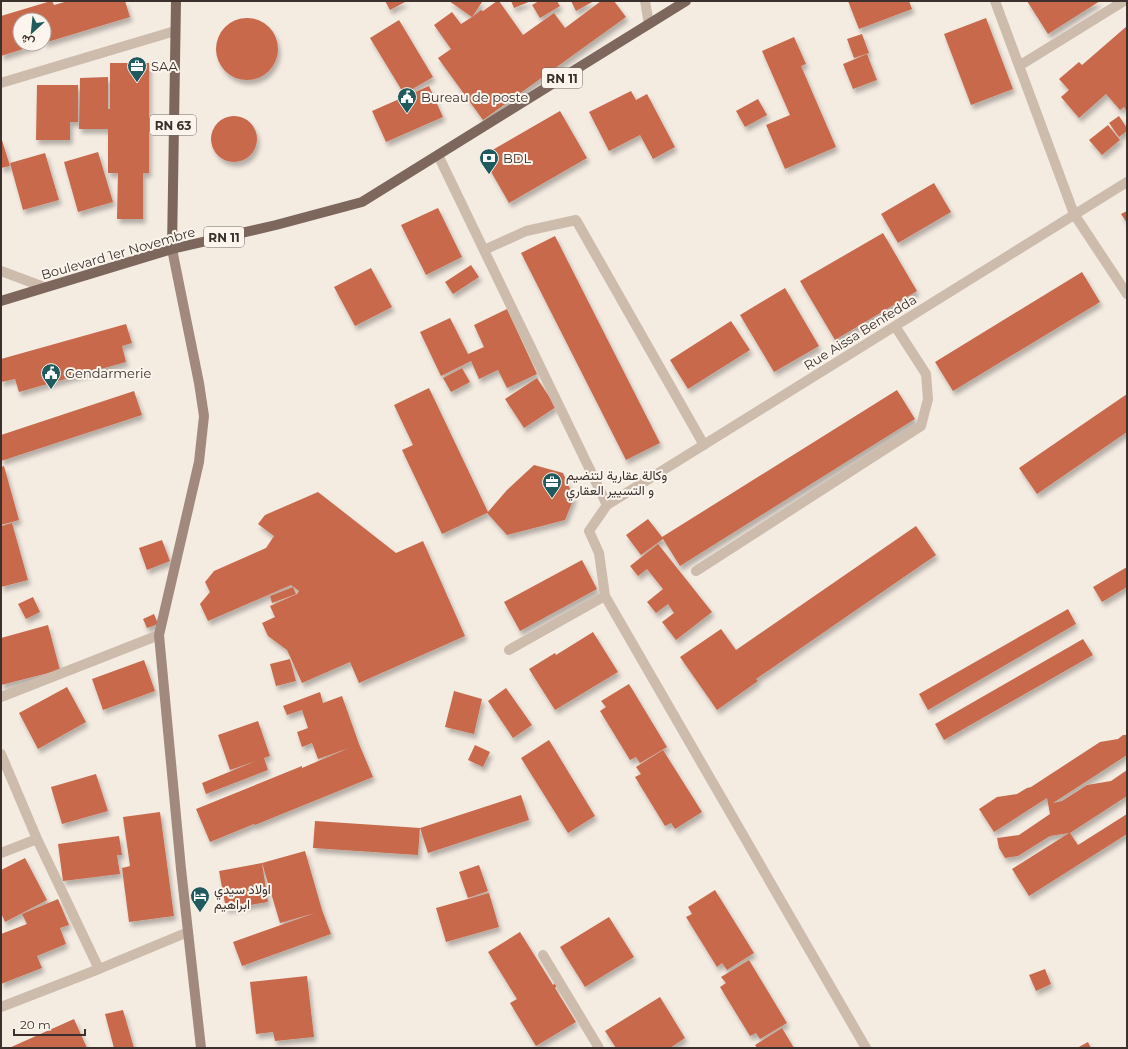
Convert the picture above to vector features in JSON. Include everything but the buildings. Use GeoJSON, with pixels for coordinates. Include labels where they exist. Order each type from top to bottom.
{"type":"FeatureCollection","features":[{"type":"Feature","properties":{"kind":"main road","name":"RN 63"},"geometry":{"type":"LineString","coordinates":[[176,1],[172,249],[199,383],[204,416],[199,462],[159,636],[201,1048]]}},
{"type":"Feature","properties":{"kind":"main road","name":"Boulevard 1er Novembre"},"geometry":{"type":"LineString","coordinates":[[1,301],[172,249],[276,225],[362,202],[686,1]]}},
{"type":"Feature","properties":{"kind":"street"},"geometry":{"type":"LineString","coordinates":[[645,1],[649,24]]}},
{"type":"Feature","properties":{"kind":"street"},"geometry":{"type":"LineString","coordinates":[[995,1],[1074,214],[1127,294]]}},
{"type":"Feature","properties":{"kind":"street"},"geometry":{"type":"LineString","coordinates":[[1019,66],[1124,1]]}},
{"type":"Feature","properties":{"kind":"street"},"geometry":{"type":"LineString","coordinates":[[1,82],[175,31]]}},
{"type":"Feature","properties":{"kind":"street"},"geometry":{"type":"LineString","coordinates":[[438,155],[607,505],[589,531],[599,553],[605,596],[866,1048]]}},
{"type":"Feature","properties":{"kind":"street","name":"Rue Aissa Benfedda"},"geometry":{"type":"LineString","coordinates":[[607,505],[1127,182]]}},
{"type":"Feature","properties":{"kind":"street"},"geometry":{"type":"LineString","coordinates":[[484,250],[526,231],[576,220],[704,445]]}},
{"type":"Feature","properties":{"kind":"street"},"geometry":{"type":"LineString","coordinates":[[1,271],[44,287]]}},
{"type":"Feature","properties":{"kind":"street"},"geometry":{"type":"LineString","coordinates":[[696,572],[920,426],[928,399],[926,374],[895,326]]}},
{"type":"Feature","properties":{"kind":"street"},"geometry":{"type":"LineString","coordinates":[[509,650],[605,596]]}},
{"type":"Feature","properties":{"kind":"street"},"geometry":{"type":"LineString","coordinates":[[1,697],[159,636]]}},
{"type":"Feature","properties":{"kind":"street"},"geometry":{"type":"LineString","coordinates":[[1,754],[37,839],[98,969]]}},
{"type":"Feature","properties":{"kind":"street"},"geometry":{"type":"LineString","coordinates":[[1,853],[37,839]]}},
{"type":"Feature","properties":{"kind":"street"},"geometry":{"type":"LineString","coordinates":[[1,1007],[188,932]]}},
{"type":"Feature","properties":{"kind":"street"},"geometry":{"type":"LineString","coordinates":[[543,955],[599,1048]]}},
{"type":"Feature","properties":{"kind":"place","name":"SAA"},"geometry":{"type":"Point","coordinates":[137,83]}},
{"type":"Feature","properties":{"kind":"place","name":"Bureau de poste"},"geometry":{"type":"Point","coordinates":[407,114]}},
{"type":"Feature","properties":{"kind":"place","name":"BDL"},"geometry":{"type":"Point","coordinates":[489,175]}},
{"type":"Feature","properties":{"kind":"place","name":"Gendarmerie"},"geometry":{"type":"Point","coordinates":[51,390]}},
{"type":"Feature","properties":{"kind":"place","name":"وكالة عقارية لتنضيم و التسيير العقاري"},"geometry":{"type":"Point","coordinates":[552,499]}},
{"type":"Feature","properties":{"kind":"place","name":"اولاد سيدي ابراهيم"},"geometry":{"type":"Point","coordinates":[200,913]}}]}
